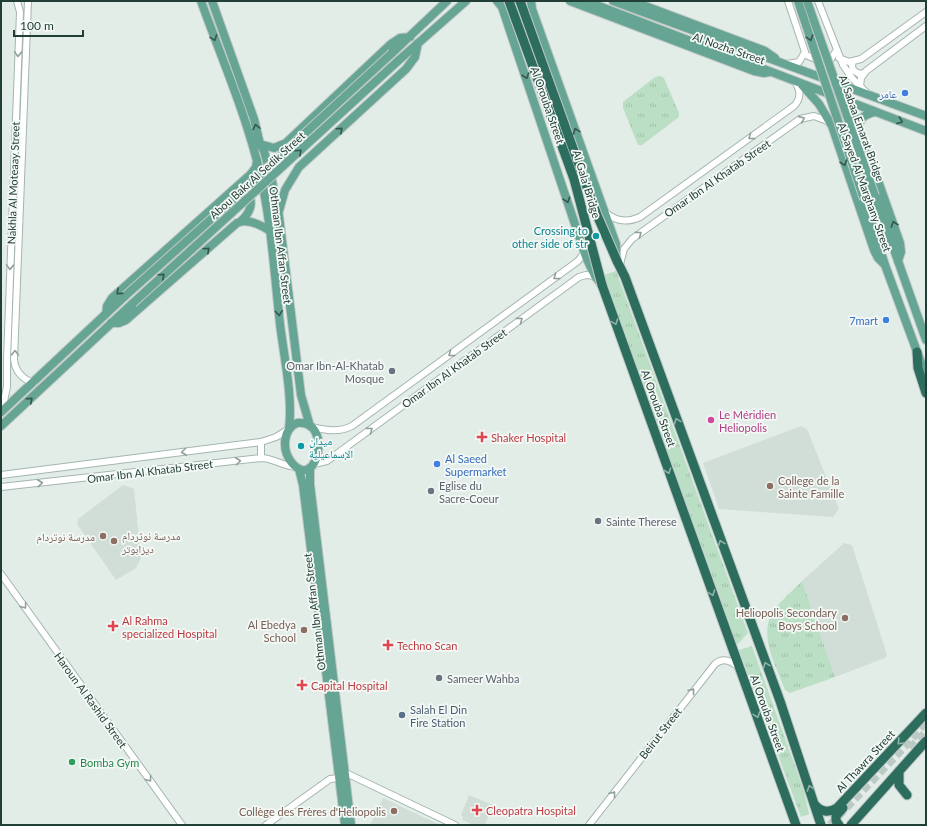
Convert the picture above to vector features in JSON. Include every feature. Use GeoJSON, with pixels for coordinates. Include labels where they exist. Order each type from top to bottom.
{"type":"FeatureCollection","features":[{"type":"Feature","properties":{"kind":"highway","name":"Al Gala' Bridge"},"geometry":{"type":"LineString","coordinates":[[509,1],[572,171],[602,285]]}},
{"type":"Feature","properties":{"kind":"highway","name":"Al Gala' Bridge"},"geometry":{"type":"LineString","coordinates":[[520,1],[597,215],[618,263]]}},
{"type":"Feature","properties":{"kind":"highway","name":"Al Orouba Street"},"geometry":{"type":"LineString","coordinates":[[618,263],[780,701],[821,825]]}},
{"type":"Feature","properties":{"kind":"highway","name":"Al Orouba Street"},"geometry":{"type":"LineString","coordinates":[[602,285],[796,825]]}},
{"type":"Feature","properties":{"kind":"highway"},"geometry":{"type":"LineString","coordinates":[[917,352],[918,368],[926,394]]}},
{"type":"Feature","properties":{"kind":"highway","name":"Al Thawra Street"},"geometry":{"type":"LineString","coordinates":[[815,805],[820,810],[829,811],[835,809],[926,713]]}},
{"type":"Feature","properties":{"kind":"highway"},"geometry":{"type":"LineString","coordinates":[[851,823],[926,741]]}},
{"type":"Feature","properties":{"kind":"highway"},"geometry":{"type":"LineString","coordinates":[[899,771],[900,786],[907,795]]}},
{"type":"Feature","properties":{"kind":"highway"},"geometry":{"type":"LineString","coordinates":[[839,825],[836,821],[836,816],[844,806],[846,799]]}},
{"type":"Feature","properties":{"kind":"main road","name":"Othman Ibn Affan Street"},"geometry":{"type":"LineString","coordinates":[[201,1],[244,116],[257,160],[270,231],[290,406],[289,429]]}},
{"type":"Feature","properties":{"kind":"main road","name":"Othman Ibn Affan Street"},"geometry":{"type":"LineString","coordinates":[[212,1],[254,119],[260,144],[268,164],[278,216],[301,392],[310,427]]}},
{"type":"Feature","properties":{"kind":"main road","name":"Abou Bakr Al Sedik Street"},"geometry":{"type":"LineString","coordinates":[[1,412],[106,314],[410,37],[447,1]]}},
{"type":"Feature","properties":{"kind":"main road","name":"Abou Bakr Al Sedik Street"},"geometry":{"type":"LineString","coordinates":[[1,426],[111,322],[418,42],[466,1]]}},
{"type":"Feature","properties":{"kind":"main road","name":"Al Orouba Street"},"geometry":{"type":"LineString","coordinates":[[497,1],[502,7],[584,252],[595,276],[602,285]]}},
{"type":"Feature","properties":{"kind":"main road","name":"Al Orouba Street"},"geometry":{"type":"LineString","coordinates":[[531,1],[617,246],[618,263]]}},
{"type":"Feature","properties":{"kind":"main road","name":"Al Nozha Street"},"geometry":{"type":"LineString","coordinates":[[570,1],[756,72],[764,73],[772,71],[926,131]]}},
{"type":"Feature","properties":{"kind":"main road"},"geometry":{"type":"LineString","coordinates":[[586,1],[772,71]]}},
{"type":"Feature","properties":{"kind":"main road"},"geometry":{"type":"LineString","coordinates":[[613,1],[776,61]]}},
{"type":"Feature","properties":{"kind":"main road","name":"Al Nozha Street"},"geometry":{"type":"LineString","coordinates":[[632,1],[765,51],[776,61],[926,116]]}},
{"type":"Feature","properties":{"kind":"main road","name":"Al Sabaa Emarat Bridge"},"geometry":{"type":"LineString","coordinates":[[798,1],[885,265]]}},
{"type":"Feature","properties":{"kind":"main road","name":"Al Sabaa Emarat Bridge"},"geometry":{"type":"LineString","coordinates":[[807,1],[898,262]]}},
{"type":"Feature","properties":{"kind":"main road"},"geometry":{"type":"LineString","coordinates":[[518,55],[520,47],[518,36],[520,28],[529,23],[539,27]]}},
{"type":"Feature","properties":{"kind":"main road","name":"Abou Bakr Al Sedik Street"},"geometry":{"type":"LineString","coordinates":[[260,144],[274,148],[286,144],[390,44],[403,37],[410,37]]}},
{"type":"Feature","properties":{"kind":"main road","name":"Abou Bakr Al Sedik Street"},"geometry":{"type":"LineString","coordinates":[[278,216],[285,190],[299,167],[408,67],[416,54],[418,42]]}},
{"type":"Feature","properties":{"kind":"main road","name":"Al Sayed Al Marghany Street"},"geometry":{"type":"LineString","coordinates":[[798,82],[819,104],[831,125],[874,250],[878,258],[885,265],[925,374]]}},
{"type":"Feature","properties":{"kind":"main road","name":"Al Sayed Al Marghany Street"},"geometry":{"type":"LineString","coordinates":[[875,112],[864,116],[860,122],[860,129],[900,243],[901,252],[898,262],[926,340]]}},
{"type":"Feature","properties":{"kind":"main road"},"geometry":{"type":"LineString","coordinates":[[831,125],[834,118],[841,113],[850,114],[860,122]]}},
{"type":"Feature","properties":{"kind":"main road"},"geometry":{"type":"LineString","coordinates":[[286,144],[282,152],[284,160],[291,166],[299,167]]}},
{"type":"Feature","properties":{"kind":"main road","name":"Abou Bakr Al Sedik Street"},"geometry":{"type":"LineString","coordinates":[[106,314],[107,306],[112,298],[236,188],[254,170],[257,160]]}},
{"type":"Feature","properties":{"kind":"main road","name":"Abou Bakr Al Sedik Street"},"geometry":{"type":"LineString","coordinates":[[111,322],[119,323],[126,320],[240,221],[248,212],[251,200],[245,191],[236,188]]}},
{"type":"Feature","properties":{"kind":"main road"},"geometry":{"type":"LineString","coordinates":[[240,221],[254,223],[270,231]]}},
{"type":"Feature","properties":{"kind":"main road"},"geometry":{"type":"LineString","coordinates":[[290,406],[293,410],[297,409],[301,392]]}},
{"type":"Feature","properties":{"kind":"main road"},"geometry":{"type":"LineString","coordinates":[[303,422],[310,427],[316,434],[318,456],[312,466],[305,470],[298,468],[290,461],[286,450],[286,438],[289,429],[297,423],[303,422]]}},
{"type":"Feature","properties":{"kind":"main road","name":"Othman Ibn Affan Street"},"geometry":{"type":"LineString","coordinates":[[312,466],[309,482],[342,775],[345,825]]}},
{"type":"Feature","properties":{"kind":"main road","name":"Othman Ibn Affan Street"},"geometry":{"type":"LineString","coordinates":[[298,468],[303,485],[350,825]]}},
{"type":"Feature","properties":{"kind":"street","name":"Nakhla Al Moteaay Street"},"geometry":{"type":"LineString","coordinates":[[1,412],[8,384],[7,359],[20,12],[17,1]]}},
{"type":"Feature","properties":{"kind":"street","name":"Nakhla Al Moteaay Street"},"geometry":{"type":"LineString","coordinates":[[28,1],[14,359],[19,374],[26,380],[34,382]]}},
{"type":"Feature","properties":{"kind":"street"},"geometry":{"type":"LineString","coordinates":[[785,64],[796,63],[801,60],[805,47],[788,1]]}},
{"type":"Feature","properties":{"kind":"street"},"geometry":{"type":"LineString","coordinates":[[818,1],[839,58],[849,75],[868,94]]}},
{"type":"Feature","properties":{"kind":"street"},"geometry":{"type":"LineString","coordinates":[[839,58],[853,61],[862,58],[926,12]]}},
{"type":"Feature","properties":{"kind":"street"},"geometry":{"type":"LineString","coordinates":[[853,61],[853,70],[859,74],[864,73],[926,26]]}},
{"type":"Feature","properties":{"kind":"street"},"geometry":{"type":"LineString","coordinates":[[804,54],[822,62],[831,59],[836,51]]}},
{"type":"Feature","properties":{"kind":"street"},"geometry":{"type":"LineString","coordinates":[[860,87],[864,73]]}},
{"type":"Feature","properties":{"kind":"street","name":"Omar Ibn Al Khatab Street"},"geometry":{"type":"LineString","coordinates":[[605,212],[612,217],[623,221],[640,217],[798,102],[800,91],[798,82]]}},
{"type":"Feature","properties":{"kind":"street","name":"Omar Ibn Al Khatab Street"},"geometry":{"type":"LineString","coordinates":[[618,263],[624,249],[632,239],[800,119],[810,116],[821,118],[831,125]]}},
{"type":"Feature","properties":{"kind":"street"},"geometry":{"type":"LineString","coordinates":[[779,117],[787,128]]}},
{"type":"Feature","properties":{"kind":"street","name":"Omar Ibn Al Khatab Street"},"geometry":{"type":"LineString","coordinates":[[310,427],[333,431],[344,430],[352,426],[578,262],[584,252]]}},
{"type":"Feature","properties":{"kind":"street","name":"Omar Ibn Al Khatab Street"},"geometry":{"type":"LineString","coordinates":[[312,466],[327,461],[579,277],[588,274],[595,276]]}},
{"type":"Feature","properties":{"kind":"street","name":"Omar Ibn Al Khatab Street"},"geometry":{"type":"LineString","coordinates":[[1,475],[261,442],[276,437],[289,429]]}},
{"type":"Feature","properties":{"kind":"street"},"geometry":{"type":"LineString","coordinates":[[261,442],[262,458]]}},
{"type":"Feature","properties":{"kind":"street","name":"Omar Ibn Al Khatab Street"},"geometry":{"type":"LineString","coordinates":[[1,487],[262,458],[271,459],[287,466],[298,468]]}},
{"type":"Feature","properties":{"kind":"street","name":"Haroun Al Rashid Street"},"geometry":{"type":"LineString","coordinates":[[1,574],[182,825]]}},
{"type":"Feature","properties":{"kind":"street","name":"Beirut Street"},"geometry":{"type":"LineString","coordinates":[[589,825],[715,664],[721,660],[726,660],[740,669]]}},
{"type":"Feature","properties":{"kind":"street"},"geometry":{"type":"LineString","coordinates":[[266,825],[328,780],[342,775],[456,825]]}},
{"type":"Feature","properties":{"kind":"shaded area","name":"College de la Sainte Famille"},"geometry":{"type":"Polygon","coordinates":[[[801,426],[807,429],[839,509],[833,517],[719,509],[703,463],[801,426]]]}},
{"type":"Feature","properties":{"kind":"shaded area","name":"مدرسة نوتردام ديزابوتر"},"geometry":{"type":"Polygon","coordinates":[[[123,485],[134,489],[141,558],[136,568],[116,580],[77,524],[78,519],[123,485]]]}},
{"type":"Feature","properties":{"kind":"shaded area","name":"Heliopolis Secondary Boys School"},"geometry":{"type":"Polygon","coordinates":[[[844,543],[852,545],[887,655],[885,658],[835,677],[802,581],[844,543]]]}},
{"type":"Feature","properties":{"kind":"shaded area","name":"Cleopatra Hospital"},"geometry":{"type":"Polygon","coordinates":[[[469,795],[493,805],[485,825],[474,825],[462,820],[463,817],[461,815],[469,795]]]}},
{"type":"Feature","properties":{"kind":"shaded area","name":"Collège des Frères d'Heliopolis"},"geometry":{"type":"Polygon","coordinates":[[[383,798],[440,825],[370,825],[383,798]]]}},
{"type":"Feature","properties":{"kind":"green space"},"geometry":{"type":"Polygon","coordinates":[[[661,76],[664,78],[679,113],[679,117],[642,145],[638,145],[623,108],[623,102],[655,77],[661,76]]]}},
{"type":"Feature","properties":{"kind":"green space"},"geometry":{"type":"Polygon","coordinates":[[[616,271],[748,633],[737,645],[604,275],[616,271]]]}},
{"type":"Feature","properties":{"kind":"green space"},"geometry":{"type":"Polygon","coordinates":[[[802,581],[835,677],[790,693],[785,690],[773,660],[767,630],[769,620],[774,610],[802,581]]]}},
{"type":"Feature","properties":{"kind":"green space"},"geometry":{"type":"Polygon","coordinates":[[[752,646],[804,791],[809,814],[801,817],[739,650],[752,646]]]}},
{"type":"Feature","properties":{"kind":"tunnel"},"geometry":{"type":"LineString","coordinates":[[830,825],[910,741],[926,721]]}},
{"type":"Feature","properties":{"kind":"tunnel"},"geometry":{"type":"LineString","coordinates":[[910,748],[926,732]]}},
{"type":"Feature","properties":{"kind":"place","name":"عامر"},"geometry":{"type":"Point","coordinates":[905,93]}},
{"type":"Feature","properties":{"kind":"place","name":"Crossing to other side of str"},"geometry":{"type":"Point","coordinates":[596,236]}},
{"type":"Feature","properties":{"kind":"place","name":"7mart"},"geometry":{"type":"Point","coordinates":[886,320]}},
{"type":"Feature","properties":{"kind":"place","name":"Omar Ibn-Al-Khatab Mosque"},"geometry":{"type":"Point","coordinates":[392,371]}},
{"type":"Feature","properties":{"kind":"place","name":"Le Méridien Heliopolis"},"geometry":{"type":"Point","coordinates":[711,420]}},
{"type":"Feature","properties":{"kind":"place","name":"Shaker Hospital"},"geometry":{"type":"Point","coordinates":[482,437]}},
{"type":"Feature","properties":{"kind":"place","name":"ميدان الإسماعيلية"},"geometry":{"type":"Point","coordinates":[301,446]}},
{"type":"Feature","properties":{"kind":"place","name":"Al Saeed Supermarket"},"geometry":{"type":"Point","coordinates":[437,464]}},
{"type":"Feature","properties":{"kind":"place","name":"College de la Sainte Famille"},"geometry":{"type":"Point","coordinates":[770,486]}},
{"type":"Feature","properties":{"kind":"place","name":"Eglise du Sacre-Coeur"},"geometry":{"type":"Point","coordinates":[431,491]}},
{"type":"Feature","properties":{"kind":"place","name":"Sainte Therese"},"geometry":{"type":"Point","coordinates":[598,521]}},
{"type":"Feature","properties":{"kind":"place","name":"مدرسة نوتردام"},"geometry":{"type":"Point","coordinates":[103,536]}},
{"type":"Feature","properties":{"kind":"place","name":"مدرسة نوتردام ديزابوتر"},"geometry":{"type":"Point","coordinates":[114,541]}},
{"type":"Feature","properties":{"kind":"place","name":"Heliopolis Secondary Boys School"},"geometry":{"type":"Point","coordinates":[845,618]}},
{"type":"Feature","properties":{"kind":"place","name":"Al Rahma specialized Hospital"},"geometry":{"type":"Point","coordinates":[113,626]}},
{"type":"Feature","properties":{"kind":"place","name":"Al Ebedya School"},"geometry":{"type":"Point","coordinates":[304,630]}},
{"type":"Feature","properties":{"kind":"place","name":"Techno Scan"},"geometry":{"type":"Point","coordinates":[388,645]}},
{"type":"Feature","properties":{"kind":"place","name":"Sameer Wahba"},"geometry":{"type":"Point","coordinates":[439,678]}},
{"type":"Feature","properties":{"kind":"place","name":"Capital Hospital"},"geometry":{"type":"Point","coordinates":[302,685]}},
{"type":"Feature","properties":{"kind":"place","name":"Salah El Din Fire Station"},"geometry":{"type":"Point","coordinates":[402,715]}},
{"type":"Feature","properties":{"kind":"place","name":"Bomba Gym"},"geometry":{"type":"Point","coordinates":[72,762]}},
{"type":"Feature","properties":{"kind":"place","name":"Cleopatra Hospital"},"geometry":{"type":"Point","coordinates":[477,810]}},
{"type":"Feature","properties":{"kind":"place","name":"Collège des Frères d'Heliopolis"},"geometry":{"type":"Point","coordinates":[394,811]}}]}
